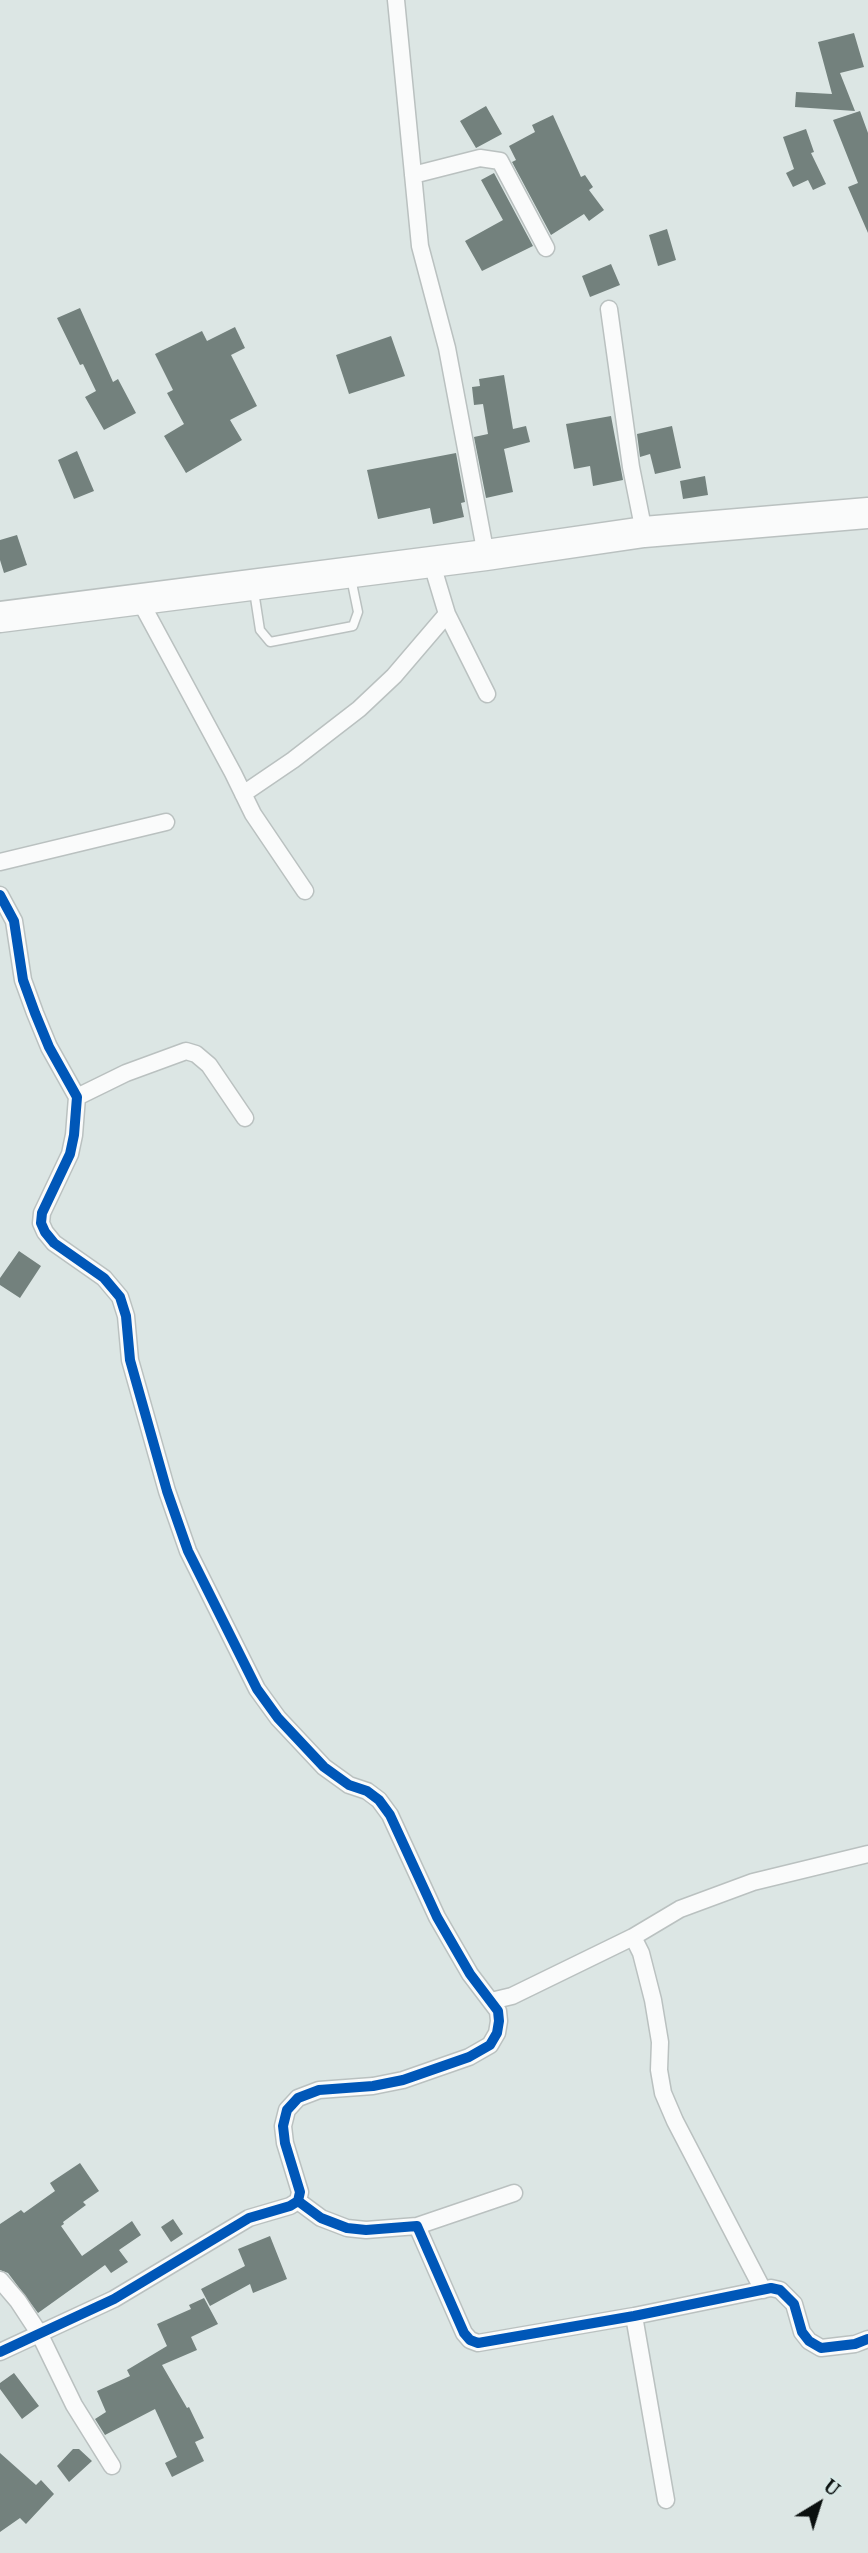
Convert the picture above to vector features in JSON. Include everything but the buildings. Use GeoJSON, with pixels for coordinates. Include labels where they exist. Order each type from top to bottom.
{"type":"FeatureCollection","features":[{"type":"Feature","properties":{"kind":"highway"},"geometry":{"type":"LineString","coordinates":[[0,617],[486,555],[644,532],[868,513]]}},
{"type":"Feature","properties":{"kind":"street"},"geometry":{"type":"LineString","coordinates":[[397,0],[420,246],[447,348],[486,555]]}},
{"type":"Feature","properties":{"kind":"street"},"geometry":{"type":"LineString","coordinates":[[413,174],[480,158],[500,161],[546,248]]}},
{"type":"Feature","properties":{"kind":"street"},"geometry":{"type":"LineString","coordinates":[[609,309],[631,467],[644,532]]}},
{"type":"Feature","properties":{"kind":"street"},"geometry":{"type":"LineString","coordinates":[[430,561],[447,614],[487,694]]}},
{"type":"Feature","properties":{"kind":"street"},"geometry":{"type":"LineString","coordinates":[[139,598],[253,814],[305,891]]}},
{"type":"Feature","properties":{"kind":"street"},"geometry":{"type":"LineString","coordinates":[[243,794],[359,709],[394,676],[447,614]]}},
{"type":"Feature","properties":{"kind":"street"},"geometry":{"type":"LineString","coordinates":[[0,862],[166,822]]}},
{"type":"Feature","properties":{"kind":"street"},"geometry":{"type":"LineString","coordinates":[[0,895],[14,921],[23,980],[34,1013],[76,1097],[70,1154],[42,1213],[41,1223],[54,1243],[104,1278],[120,1297],[130,1360],[141,1404],[188,1551],[257,1689],[278,1718],[324,1767],[349,1785],[368,1791],[379,1800],[390,1815],[437,1917],[470,1974],[498,2011],[497,2033],[490,2045],[478,2053],[402,2080],[373,2086],[319,2090],[298,2098],[287,2110],[283,2126],[285,2143],[300,2192],[298,2201],[290,2206],[249,2218],[114,2299],[0,2352]]}},
{"type":"Feature","properties":{"kind":"street"},"geometry":{"type":"LineString","coordinates":[[76,1097],[126,1073],[186,1051],[196,1054],[209,1065],[245,1118]]}},
{"type":"Feature","properties":{"kind":"street"},"geometry":{"type":"LineString","coordinates":[[491,2001],[512,1996],[633,1937],[680,1909],[753,1882],[868,1854]]}},
{"type":"Feature","properties":{"kind":"street"},"geometry":{"type":"LineString","coordinates":[[633,1937],[641,1953],[653,2000],[660,2042],[659,2070],[663,2092],[675,2121],[763,2290]]}},
{"type":"Feature","properties":{"kind":"street"},"geometry":{"type":"LineString","coordinates":[[298,2201],[321,2218],[347,2228],[366,2230],[418,2225],[514,2193]]}},
{"type":"Feature","properties":{"kind":"street"},"geometry":{"type":"LineString","coordinates":[[418,2225],[470,2340],[485,2342],[771,2288],[780,2290],[794,2304],[802,2332],[809,2341],[821,2348],[855,2344],[868,2339]]}},
{"type":"Feature","properties":{"kind":"street"},"geometry":{"type":"LineString","coordinates":[[0,2280],[39,2333],[74,2405],[111,2466]]}},
{"type":"Feature","properties":{"kind":"street"},"geometry":{"type":"LineString","coordinates":[[634,2316],[666,2500]]}},
{"type":"Feature","properties":{"kind":"lane"},"geometry":{"type":"LineString","coordinates":[[253,584],[260,630],[270,642],[353,626],[358,612],[350,571]]}},
{"type":"Feature","properties":{"kind":"cycle path"},"geometry":{"type":"LineString","coordinates":[[0,895],[14,921],[23,980],[35,1013],[49,1047],[77,1097],[70,1154],[42,1213],[41,1223],[54,1243],[104,1278],[120,1297],[126,1316],[130,1360],[167,1491],[188,1551],[257,1689],[278,1718],[324,1767],[349,1785],[367,1791],[379,1800],[390,1815],[437,1917],[470,1974],[498,2011],[499,2021],[497,2033],[490,2045],[469,2057],[403,2080],[373,2086],[319,2090],[298,2098],[287,2110],[283,2126],[285,2143],[300,2192],[298,2201],[290,2206],[249,2218],[114,2299],[0,2352]]}},
{"type":"Feature","properties":{"kind":"cycle path"},"geometry":{"type":"LineString","coordinates":[[298,2201],[321,2218],[347,2228],[366,2230],[417,2226],[464,2333],[470,2340],[478,2343],[634,2316],[771,2288],[780,2290],[794,2304],[802,2332],[809,2341],[821,2348],[855,2344],[868,2339]]}}]}
